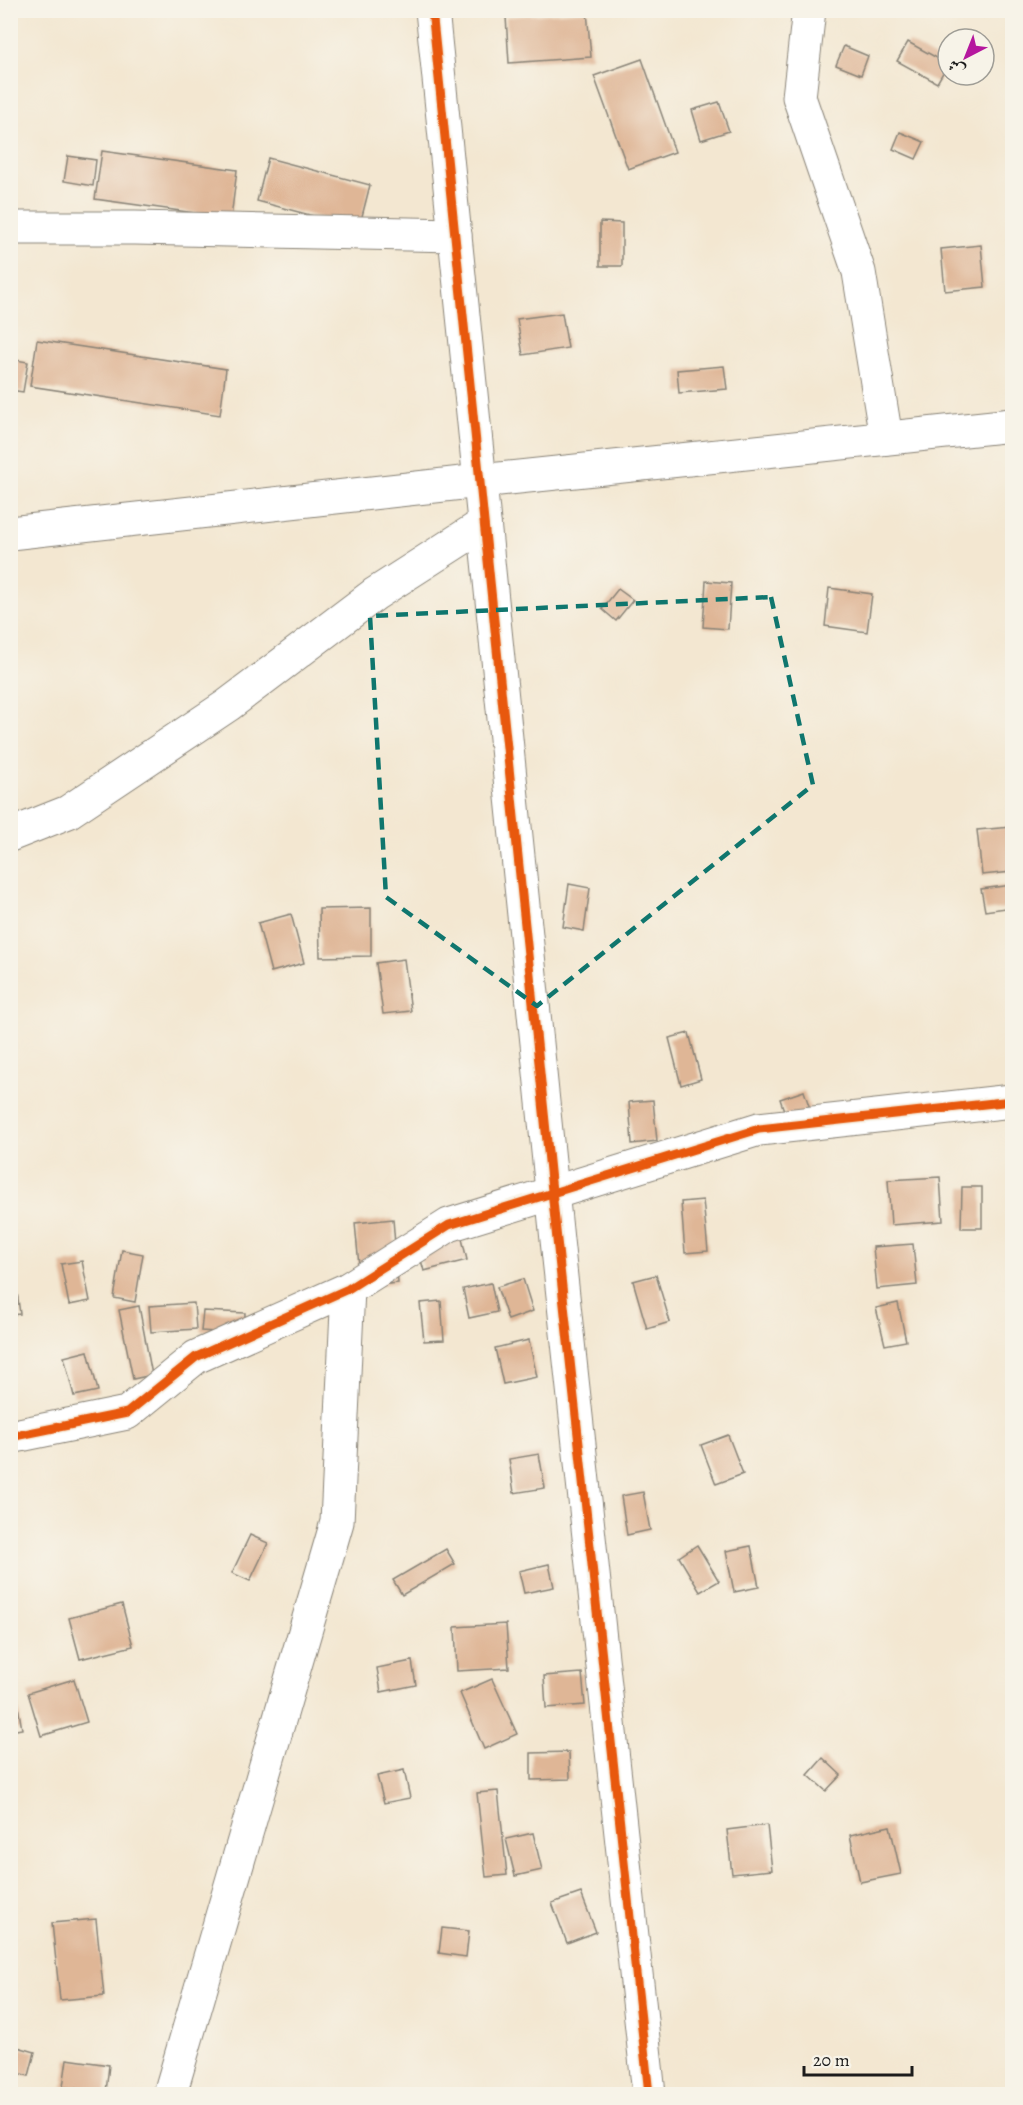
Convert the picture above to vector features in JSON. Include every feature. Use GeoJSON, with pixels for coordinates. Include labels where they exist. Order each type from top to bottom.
{"type":"FeatureCollection","features":[{"type":"Feature","properties":{"kind":"street"},"geometry":{"type":"LineString","coordinates":[[432,10],[552,1194],[649,2094]]}},
{"type":"Feature","properties":{"kind":"street"},"geometry":{"type":"LineString","coordinates":[[809,10],[799,97],[860,272],[886,438]]}},
{"type":"Feature","properties":{"kind":"street"},"geometry":{"type":"LineString","coordinates":[[10,228],[135,228],[455,236]]}},
{"type":"Feature","properties":{"kind":"street"},"geometry":{"type":"LineString","coordinates":[[10,533],[886,438],[1010,420]]}},
{"type":"Feature","properties":{"kind":"street"},"geometry":{"type":"LineString","coordinates":[[10,835],[68,812],[228,705],[375,594],[484,524]]}},
{"type":"Feature","properties":{"kind":"street"},"geometry":{"type":"LineString","coordinates":[[10,1437],[127,1413],[196,1357],[348,1289],[449,1225],[759,1129],[1012,1101]]}},
{"type":"Feature","properties":{"kind":"street"},"geometry":{"type":"LineString","coordinates":[[170,2094],[337,1521],[348,1289]]}},
{"type":"Feature","properties":{"kind":"highlighted area"},"geometry":{"type":"Polygon","coordinates":[[[771,597],[813,785],[537,1006],[386,897],[370,616],[771,597]]]}},
{"type":"Feature","properties":{"kind":"building"},"geometry":{"type":"Polygon","coordinates":[[[587,11],[591,57],[509,63],[506,17],[587,11]]]}},
{"type":"Feature","properties":{"kind":"building"},"geometry":{"type":"Polygon","coordinates":[[[908,42],[936,57],[936,82],[897,61],[908,42]]]}},
{"type":"Feature","properties":{"kind":"building"},"geometry":{"type":"Polygon","coordinates":[[[844,46],[868,56],[861,75],[836,65],[844,46]]]}},
{"type":"Feature","properties":{"kind":"building"},"geometry":{"type":"Polygon","coordinates":[[[642,59],[675,152],[628,169],[594,76],[642,59]]]}},
{"type":"Feature","properties":{"kind":"building"},"geometry":{"type":"Polygon","coordinates":[[[719,102],[729,131],[701,140],[692,110],[719,102]]]}},
{"type":"Feature","properties":{"kind":"building"},"geometry":{"type":"Polygon","coordinates":[[[900,132],[924,142],[916,159],[893,149],[900,132]]]}},
{"type":"Feature","properties":{"kind":"building"},"geometry":{"type":"Polygon","coordinates":[[[102,151],[237,170],[231,218],[95,199],[102,151]]]}},
{"type":"Feature","properties":{"kind":"building"},"geometry":{"type":"Polygon","coordinates":[[[68,156],[96,160],[93,186],[64,181],[68,156]]]}},
{"type":"Feature","properties":{"kind":"building"},"geometry":{"type":"Polygon","coordinates":[[[268,158],[370,185],[359,228],[257,201],[268,158]]]}},
{"type":"Feature","properties":{"kind":"building"},"geometry":{"type":"Polygon","coordinates":[[[600,222],[622,223],[622,266],[600,266],[600,222]]]}},
{"type":"Feature","properties":{"kind":"building"},"geometry":{"type":"Polygon","coordinates":[[[981,245],[985,287],[945,291],[941,249],[981,245]]]}},
{"type":"Feature","properties":{"kind":"building"},"geometry":{"type":"Polygon","coordinates":[[[562,313],[568,348],[523,355],[517,319],[562,313]]]}},
{"type":"Feature","properties":{"kind":"building"},"geometry":{"type":"Polygon","coordinates":[[[37,340],[226,369],[220,415],[30,386],[37,340]]]}},
{"type":"Feature","properties":{"kind":"building"},"geometry":{"type":"Polygon","coordinates":[[[10,359],[28,362],[23,392],[10,390],[10,359]]]}},
{"type":"Feature","properties":{"kind":"building"},"geometry":{"type":"Polygon","coordinates":[[[724,366],[727,389],[679,393],[677,370],[724,366]]]}},
{"type":"Feature","properties":{"kind":"building"},"geometry":{"type":"Polygon","coordinates":[[[706,581],[731,583],[728,629],[703,627],[706,581]]]}},
{"type":"Feature","properties":{"kind":"building"},"geometry":{"type":"Polygon","coordinates":[[[829,588],[872,594],[867,632],[825,626],[829,588]]]}},
{"type":"Feature","properties":{"kind":"building"},"geometry":{"type":"Polygon","coordinates":[[[618,589],[633,600],[616,621],[602,609],[618,589]]]}},
{"type":"Feature","properties":{"kind":"building"},"geometry":{"type":"Polygon","coordinates":[[[1012,827],[1012,872],[982,875],[977,830],[1012,827]]]}},
{"type":"Feature","properties":{"kind":"building"},"geometry":{"type":"Polygon","coordinates":[[[569,884],[590,888],[584,931],[563,927],[569,884]]]}},
{"type":"Feature","properties":{"kind":"building"},"geometry":{"type":"Polygon","coordinates":[[[1012,885],[1012,907],[985,911],[981,889],[1012,885]]]}},
{"type":"Feature","properties":{"kind":"building"},"geometry":{"type":"Polygon","coordinates":[[[371,908],[371,956],[320,957],[319,909],[371,908]]]}},
{"type":"Feature","properties":{"kind":"building"},"geometry":{"type":"Polygon","coordinates":[[[291,914],[304,963],[271,972],[258,923],[291,914]]]}},
{"type":"Feature","properties":{"kind":"building"},"geometry":{"type":"Polygon","coordinates":[[[404,959],[411,1011],[383,1014],[376,963],[404,959]]]}},
{"type":"Feature","properties":{"kind":"building"},"geometry":{"type":"Polygon","coordinates":[[[689,1033],[701,1079],[681,1085],[669,1038],[689,1033]]]}},
{"type":"Feature","properties":{"kind":"building"},"geometry":{"type":"Polygon","coordinates":[[[804,1091],[818,1132],[794,1139],[780,1099],[804,1091]]]}},
{"type":"Feature","properties":{"kind":"building"},"geometry":{"type":"Polygon","coordinates":[[[653,1100],[657,1141],[632,1144],[629,1102],[653,1100]]]}},
{"type":"Feature","properties":{"kind":"building"},"geometry":{"type":"Polygon","coordinates":[[[940,1177],[943,1221],[891,1225],[888,1180],[940,1177]]]}},
{"type":"Feature","properties":{"kind":"building"},"geometry":{"type":"Polygon","coordinates":[[[962,1187],[982,1187],[982,1228],[961,1228],[962,1187]]]}},
{"type":"Feature","properties":{"kind":"building"},"geometry":{"type":"Polygon","coordinates":[[[703,1200],[708,1251],[685,1253],[681,1202],[703,1200]]]}},
{"type":"Feature","properties":{"kind":"building"},"geometry":{"type":"Polygon","coordinates":[[[393,1219],[398,1283],[361,1287],[355,1223],[393,1219]]]}},
{"type":"Feature","properties":{"kind":"building"},"geometry":{"type":"Polygon","coordinates":[[[460,1230],[467,1260],[424,1271],[416,1242],[460,1230]]]}},
{"type":"Feature","properties":{"kind":"building"},"geometry":{"type":"Polygon","coordinates":[[[913,1244],[917,1285],[877,1289],[873,1247],[913,1244]]]}},
{"type":"Feature","properties":{"kind":"building"},"geometry":{"type":"Polygon","coordinates":[[[122,1250],[143,1254],[135,1302],[114,1298],[122,1250]]]}},
{"type":"Feature","properties":{"kind":"building"},"geometry":{"type":"Polygon","coordinates":[[[82,1261],[90,1301],[69,1305],[61,1264],[82,1261]]]}},
{"type":"Feature","properties":{"kind":"building"},"geometry":{"type":"Polygon","coordinates":[[[656,1275],[670,1322],[647,1329],[633,1281],[656,1275]]]}},
{"type":"Feature","properties":{"kind":"building"},"geometry":{"type":"Polygon","coordinates":[[[523,1279],[533,1311],[508,1320],[497,1287],[523,1279]]]}},
{"type":"Feature","properties":{"kind":"building"},"geometry":{"type":"Polygon","coordinates":[[[491,1283],[497,1312],[469,1318],[463,1289],[491,1283]]]}},
{"type":"Feature","properties":{"kind":"building"},"geometry":{"type":"Polygon","coordinates":[[[17,1291],[20,1314],[10,1315],[10,1292],[17,1291]]]}},
{"type":"Feature","properties":{"kind":"building"},"geometry":{"type":"Polygon","coordinates":[[[441,1301],[444,1340],[424,1341],[420,1303],[441,1301]]]}},
{"type":"Feature","properties":{"kind":"building"},"geometry":{"type":"Polygon","coordinates":[[[194,1303],[196,1329],[151,1332],[149,1306],[194,1303]]]}},
{"type":"Feature","properties":{"kind":"building"},"geometry":{"type":"Polygon","coordinates":[[[898,1303],[906,1341],[885,1345],[876,1308],[898,1303]]]}},
{"type":"Feature","properties":{"kind":"building"},"geometry":{"type":"Polygon","coordinates":[[[139,1306],[152,1375],[133,1379],[119,1310],[139,1306]]]}},
{"type":"Feature","properties":{"kind":"building"},"geometry":{"type":"Polygon","coordinates":[[[203,1311],[245,1313],[244,1334],[201,1331],[203,1311]]]}},
{"type":"Feature","properties":{"kind":"building"},"geometry":{"type":"Polygon","coordinates":[[[529,1340],[537,1377],[503,1384],[495,1348],[529,1340]]]}},
{"type":"Feature","properties":{"kind":"building"},"geometry":{"type":"Polygon","coordinates":[[[88,1351],[98,1391],[74,1396],[64,1357],[88,1351]]]}},
{"type":"Feature","properties":{"kind":"building"},"geometry":{"type":"Polygon","coordinates":[[[728,1435],[743,1474],[716,1484],[701,1445],[728,1435]]]}},
{"type":"Feature","properties":{"kind":"building"},"geometry":{"type":"Polygon","coordinates":[[[539,1454],[545,1488],[514,1493],[509,1459],[539,1454]]]}},
{"type":"Feature","properties":{"kind":"building"},"geometry":{"type":"Polygon","coordinates":[[[643,1492],[650,1530],[627,1535],[621,1496],[643,1492]]]}},
{"type":"Feature","properties":{"kind":"building"},"geometry":{"type":"Polygon","coordinates":[[[250,1535],[268,1543],[250,1581],[232,1573],[250,1535]]]}},
{"type":"Feature","properties":{"kind":"building"},"geometry":{"type":"Polygon","coordinates":[[[697,1545],[719,1581],[700,1592],[679,1557],[697,1545]]]}},
{"type":"Feature","properties":{"kind":"building"},"geometry":{"type":"Polygon","coordinates":[[[751,1546],[759,1587],[734,1592],[726,1551],[751,1546]]]}},
{"type":"Feature","properties":{"kind":"building"},"geometry":{"type":"Polygon","coordinates":[[[446,1549],[455,1564],[402,1595],[393,1580],[446,1549]]]}},
{"type":"Feature","properties":{"kind":"building"},"geometry":{"type":"Polygon","coordinates":[[[549,1564],[554,1587],[524,1593],[519,1571],[549,1564]]]}},
{"type":"Feature","properties":{"kind":"building"},"geometry":{"type":"Polygon","coordinates":[[[122,1604],[133,1646],[80,1659],[69,1618],[122,1604]]]}},
{"type":"Feature","properties":{"kind":"building"},"geometry":{"type":"Polygon","coordinates":[[[506,1624],[509,1668],[457,1671],[455,1627],[506,1624]]]}},
{"type":"Feature","properties":{"kind":"building"},"geometry":{"type":"Polygon","coordinates":[[[412,1661],[416,1685],[381,1692],[377,1668],[412,1661]]]}},
{"type":"Feature","properties":{"kind":"building"},"geometry":{"type":"Polygon","coordinates":[[[582,1673],[585,1705],[546,1708],[544,1676],[582,1673]]]}},
{"type":"Feature","properties":{"kind":"building"},"geometry":{"type":"Polygon","coordinates":[[[74,1679],[87,1722],[41,1736],[28,1693],[74,1679]]]}},
{"type":"Feature","properties":{"kind":"building"},"geometry":{"type":"Polygon","coordinates":[[[492,1679],[517,1734],[484,1749],[460,1693],[492,1679]]]}},
{"type":"Feature","properties":{"kind":"building"},"geometry":{"type":"Polygon","coordinates":[[[17,1701],[22,1729],[10,1731],[10,1703],[17,1701]]]}},
{"type":"Feature","properties":{"kind":"building"},"geometry":{"type":"Polygon","coordinates":[[[569,1752],[570,1779],[531,1780],[531,1753],[569,1752]]]}},
{"type":"Feature","properties":{"kind":"building"},"geometry":{"type":"Polygon","coordinates":[[[823,1758],[841,1775],[826,1791],[808,1775],[823,1758]]]}},
{"type":"Feature","properties":{"kind":"building"},"geometry":{"type":"Polygon","coordinates":[[[404,1770],[410,1798],[384,1803],[377,1776],[404,1770]]]}},
{"type":"Feature","properties":{"kind":"building"},"geometry":{"type":"Polygon","coordinates":[[[498,1791],[507,1875],[486,1877],[477,1793],[498,1791]]]}},
{"type":"Feature","properties":{"kind":"building"},"geometry":{"type":"Polygon","coordinates":[[[767,1825],[772,1870],[732,1874],[727,1830],[767,1825]]]}},
{"type":"Feature","properties":{"kind":"building"},"geometry":{"type":"Polygon","coordinates":[[[890,1826],[901,1874],[860,1882],[850,1835],[890,1826]]]}},
{"type":"Feature","properties":{"kind":"building"},"geometry":{"type":"Polygon","coordinates":[[[533,1833],[542,1870],[515,1876],[506,1839],[533,1833]]]}},
{"type":"Feature","properties":{"kind":"building"},"geometry":{"type":"Polygon","coordinates":[[[581,1893],[596,1932],[567,1943],[552,1903],[581,1893]]]}},
{"type":"Feature","properties":{"kind":"building"},"geometry":{"type":"Polygon","coordinates":[[[96,1919],[104,1996],[60,2000],[52,1923],[96,1919]]]}},
{"type":"Feature","properties":{"kind":"building"},"geometry":{"type":"Polygon","coordinates":[[[442,1928],[469,1931],[466,1957],[439,1953],[442,1928]]]}},
{"type":"Feature","properties":{"kind":"building"},"geometry":{"type":"Polygon","coordinates":[[[11,2045],[35,2052],[29,2076],[10,2071],[11,2045]]]}},
{"type":"Feature","properties":{"kind":"building"},"geometry":{"type":"Polygon","coordinates":[[[67,2059],[109,2065],[106,2092],[63,2087],[67,2059]]]}},
{"type":"Feature","properties":{"kind":"cycle path"},"geometry":{"type":"LineString","coordinates":[[432,10],[557,1240],[649,2094]]}},
{"type":"Feature","properties":{"kind":"cycle path"},"geometry":{"type":"LineString","coordinates":[[10,1437],[127,1413],[196,1357],[348,1289],[449,1225],[759,1129],[1012,1101]]}}]}
